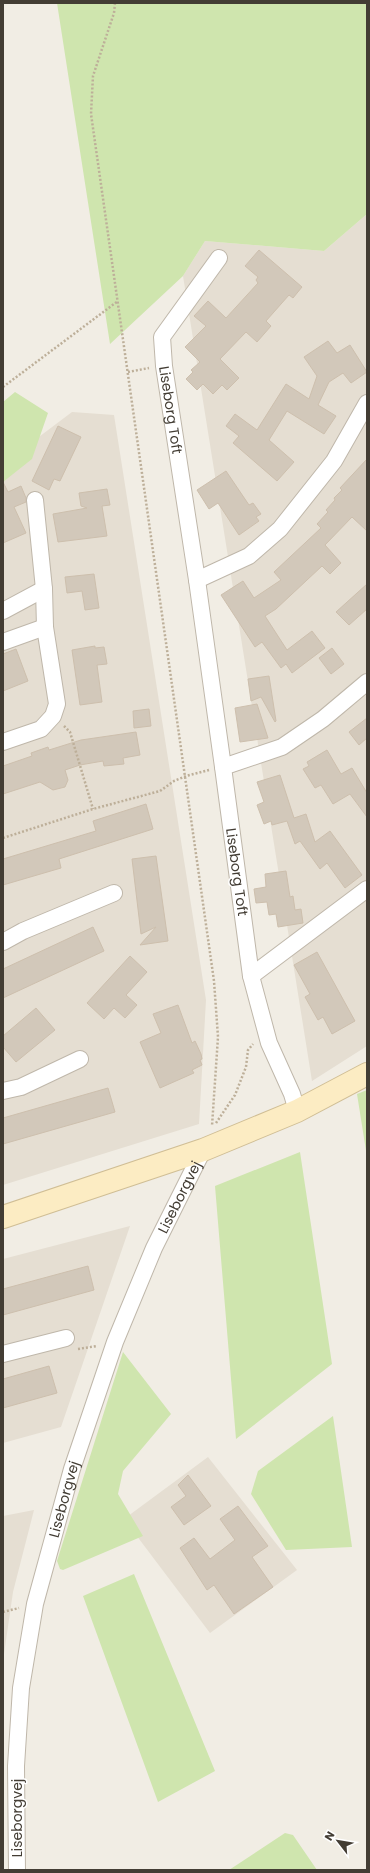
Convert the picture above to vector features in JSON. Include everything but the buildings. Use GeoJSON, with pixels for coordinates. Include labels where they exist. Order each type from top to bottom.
{"type":"FeatureCollection","features":[{"type":"Feature","properties":{"kind":"street","name":"Liseborg Toft"},"geometry":{"type":"LineString","coordinates":[[219,258],[162,337],[164,366],[197,580],[251,976],[269,1043],[292,1094],[297,1111]]}},
{"type":"Feature","properties":{"kind":"street"},"geometry":{"type":"LineString","coordinates":[[197,580],[249,556],[280,529],[334,461],[367,403]]}},
{"type":"Feature","properties":{"kind":"street"},"geometry":{"type":"LineString","coordinates":[[3,742],[41,729],[53,716],[57,704],[45,627],[44,589],[35,500]]}},
{"type":"Feature","properties":{"kind":"street"},"geometry":{"type":"LineString","coordinates":[[3,611],[44,589]]}},
{"type":"Feature","properties":{"kind":"street"},"geometry":{"type":"LineString","coordinates":[[3,642],[45,627]]}},
{"type":"Feature","properties":{"kind":"street"},"geometry":{"type":"LineString","coordinates":[[223,767],[282,747],[323,719],[367,682]]}},
{"type":"Feature","properties":{"kind":"street"},"geometry":{"type":"LineString","coordinates":[[251,976],[367,889]]}},
{"type":"Feature","properties":{"kind":"street"},"geometry":{"type":"LineString","coordinates":[[3,942],[23,931],[114,893]]}},
{"type":"Feature","properties":{"kind":"street"},"geometry":{"type":"LineString","coordinates":[[3,1091],[21,1087],[80,1059]]}},
{"type":"Feature","properties":{"kind":"street","name":"Liseborgvej"},"geometry":{"type":"LineString","coordinates":[[3,1217],[202,1150],[297,1111],[367,1074]]}},
{"type":"Feature","properties":{"kind":"street","name":"Liseborgvej"},"geometry":{"type":"LineString","coordinates":[[17,1870],[16,1766],[21,1688],[35,1604],[72,1469],[115,1342],[154,1248],[202,1150]]}},
{"type":"Feature","properties":{"kind":"street"},"geometry":{"type":"LineString","coordinates":[[3,1354],[66,1338]]}},
{"type":"Feature","properties":{"kind":"path"},"geometry":{"type":"LineString","coordinates":[[115,3],[114,13],[93,76],[91,114],[214,981],[218,1037],[212,1128],[236,1095],[246,1067],[248,1050],[266,1029]]}},
{"type":"Feature","properties":{"kind":"path"},"geometry":{"type":"LineString","coordinates":[[3,387],[118,300]]}},
{"type":"Feature","properties":{"kind":"path"},"geometry":{"type":"LineString","coordinates":[[128,372],[164,366]]}},
{"type":"Feature","properties":{"kind":"path"},"geometry":{"type":"LineString","coordinates":[[53,716],[70,732],[94,809]]}},
{"type":"Feature","properties":{"kind":"path"},"geometry":{"type":"LineString","coordinates":[[3,838],[94,809],[160,791],[174,781],[186,776],[223,767]]}},
{"type":"Feature","properties":{"kind":"path"},"geometry":{"type":"LineString","coordinates":[[66,1338],[76,1349],[115,1342]]}},
{"type":"Feature","properties":{"kind":"shaded area"},"geometry":{"type":"Polygon","coordinates":[[[367,214],[367,1046],[312,1081],[183,276],[205,241],[324,251],[367,214]]]}},
{"type":"Feature","properties":{"kind":"shaded area"},"geometry":{"type":"Polygon","coordinates":[[[72,412],[114,415],[206,1000],[199,1124],[3,1185],[3,464],[72,412]]]}},
{"type":"Feature","properties":{"kind":"shaded area"},"geometry":{"type":"Polygon","coordinates":[[[130,1226],[61,1427],[3,1443],[3,1259],[130,1226]]]}},
{"type":"Feature","properties":{"kind":"shaded area"},"geometry":{"type":"Polygon","coordinates":[[[208,1457],[297,1570],[210,1633],[124,1519],[208,1457]]]}},
{"type":"Feature","properties":{"kind":"shaded area"},"geometry":{"type":"Polygon","coordinates":[[[34,1510],[13,1592],[3,1661],[3,1516],[34,1510]]]}},
{"type":"Feature","properties":{"kind":"green space"},"geometry":{"type":"Polygon","coordinates":[[[57,3],[367,3],[367,214],[324,251],[205,241],[183,276],[110,344],[57,3]]]}},
{"type":"Feature","properties":{"kind":"green space"},"geometry":{"type":"Polygon","coordinates":[[[15,392],[48,413],[32,459],[3,482],[3,402],[15,392]]]}},
{"type":"Feature","properties":{"kind":"green space"},"geometry":{"type":"Polygon","coordinates":[[[367,1090],[367,1157],[357,1094],[367,1090]]]}},
{"type":"Feature","properties":{"kind":"green space"},"geometry":{"type":"Polygon","coordinates":[[[300,1152],[332,1364],[236,1439],[215,1186],[300,1152]]]}},
{"type":"Feature","properties":{"kind":"green space"},"geometry":{"type":"Polygon","coordinates":[[[123,1352],[171,1414],[123,1471],[118,1494],[143,1536],[63,1570],[60,1569],[57,1561],[123,1352]]]}},
{"type":"Feature","properties":{"kind":"green space"},"geometry":{"type":"Polygon","coordinates":[[[333,1416],[352,1547],[286,1550],[251,1494],[258,1471],[333,1416]]]}},
{"type":"Feature","properties":{"kind":"green space"},"geometry":{"type":"Polygon","coordinates":[[[134,1574],[215,1771],[158,1802],[83,1596],[134,1574]]]}},
{"type":"Feature","properties":{"kind":"green space"},"geometry":{"type":"Polygon","coordinates":[[[285,1833],[293,1835],[317,1870],[229,1870],[285,1833]]]}}]}
